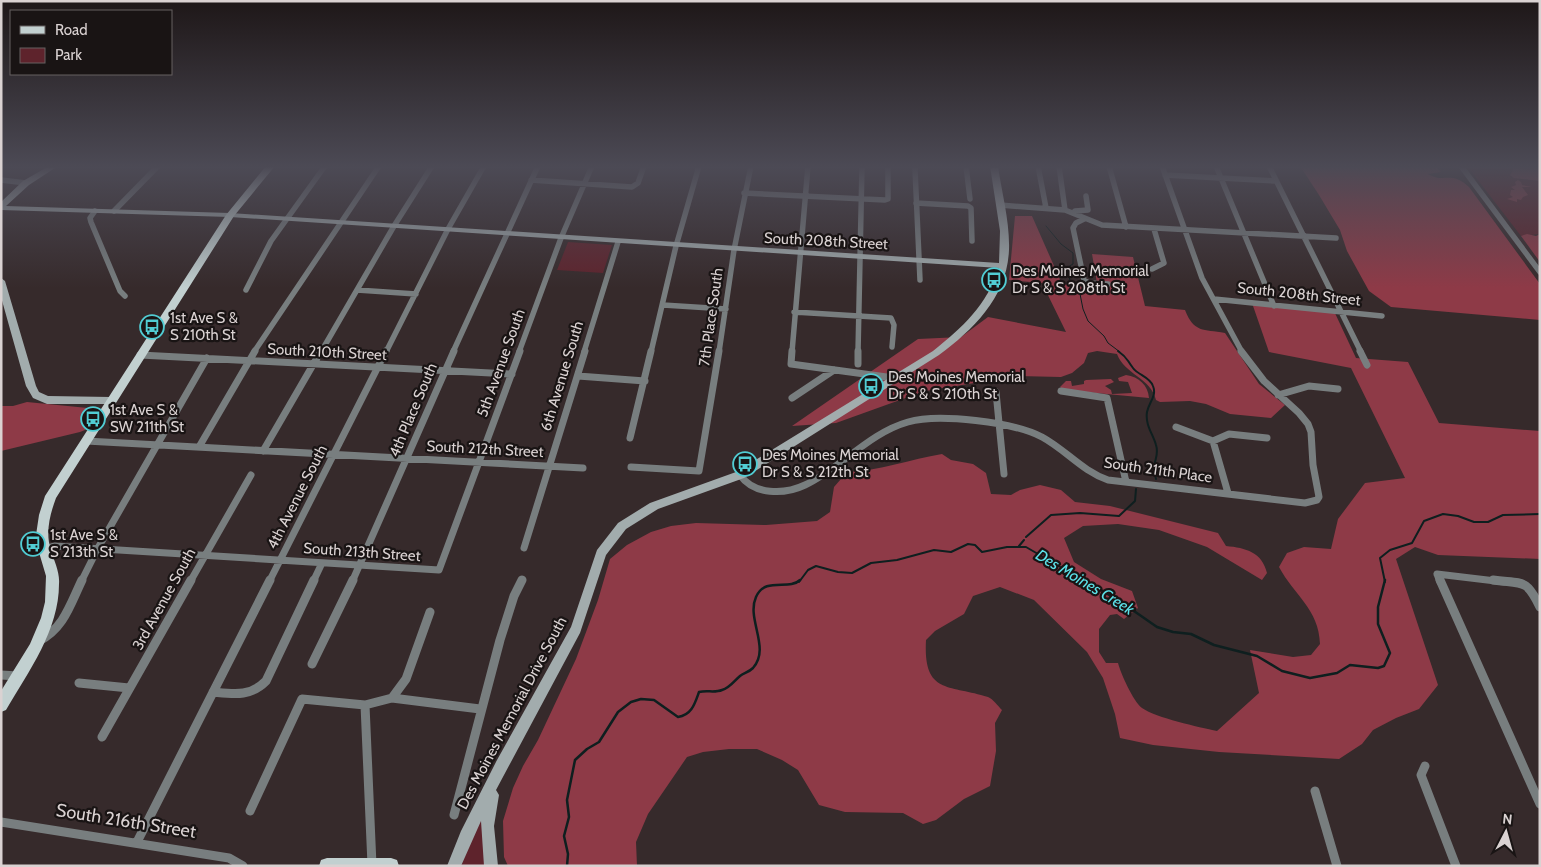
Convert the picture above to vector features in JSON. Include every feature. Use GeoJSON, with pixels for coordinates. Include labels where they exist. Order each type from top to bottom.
{"type":"FeatureCollection","features":[{"type":"Feature","properties":{"kind":"main road"},"geometry":{"type":"LineString","coordinates":[[1,705],[38,642],[50,609],[54,585],[53,574],[44,549],[42,530],[48,504],[110,401],[237,206]]}},
{"type":"Feature","properties":{"kind":"main road"},"geometry":{"type":"LineString","coordinates":[[327,866],[391,866]]}},
{"type":"Feature","properties":{"kind":"street"},"geometry":{"type":"LineString","coordinates":[[114,212],[119,206]]}},
{"type":"Feature","properties":{"kind":"street"},"geometry":{"type":"LineString","coordinates":[[246,290],[252,272],[284,218],[293,206]]}},
{"type":"Feature","properties":{"kind":"street"},"geometry":{"type":"LineString","coordinates":[[198,447],[249,360],[351,206]]}},
{"type":"Feature","properties":{"kind":"street"},"geometry":{"type":"LineString","coordinates":[[264,451],[406,206]]}},
{"type":"Feature","properties":{"kind":"street","name":"4th Avenue South"},"geometry":{"type":"LineString","coordinates":[[137,842],[461,206]]}},
{"type":"Feature","properties":{"kind":"street","name":"4th Place South"},"geometry":{"type":"LineString","coordinates":[[312,664],[360,566],[518,206]]}},
{"type":"Feature","properties":{"kind":"street","name":"5th Avenue South"},"geometry":{"type":"LineString","coordinates":[[439,570],[561,238],[575,206]]}},
{"type":"Feature","properties":{"kind":"street"},"geometry":{"type":"LineString","coordinates":[[630,438],[676,246],[687,206]]}},
{"type":"Feature","properties":{"kind":"street","name":"7th Place South"},"geometry":{"type":"LineString","coordinates":[[631,467],[699,471],[742,206]]}},
{"type":"Feature","properties":{"kind":"street"},"geometry":{"type":"LineString","coordinates":[[804,206],[791,364],[894,378]]}},
{"type":"Feature","properties":{"kind":"street"},"geometry":{"type":"LineString","coordinates":[[858,364],[861,206]]}},
{"type":"Feature","properties":{"kind":"street"},"geometry":{"type":"LineString","coordinates":[[916,206],[920,280]]}},
{"type":"Feature","properties":{"kind":"street"},"geometry":{"type":"LineString","coordinates":[[969,206],[971,208],[972,241]]}},
{"type":"Feature","properties":{"kind":"street","name":"Des Moines Memorial Drive South"},"geometry":{"type":"LineString","coordinates":[[454,866],[466,836],[502,766],[576,629],[601,553],[612,536],[622,526],[654,506],[740,475],[936,353],[969,326],[990,300],[1002,266],[1005,251],[1000,206]]}},
{"type":"Feature","properties":{"kind":"street"},"geometry":{"type":"LineString","coordinates":[[1022,206],[1066,210],[1098,224],[1126,227],[1336,238]]}},
{"type":"Feature","properties":{"kind":"street"},"geometry":{"type":"LineString","coordinates":[[1073,213],[1075,211],[1088,210],[1089,206]]}},
{"type":"Feature","properties":{"kind":"street"},"geometry":{"type":"LineString","coordinates":[[1120,206],[1126,227]]}},
{"type":"Feature","properties":{"kind":"street"},"geometry":{"type":"LineString","coordinates":[[1176,206],[1202,278],[1252,368],[1278,395],[1309,386],[1338,389]]}},
{"type":"Feature","properties":{"kind":"street"},"geometry":{"type":"LineString","coordinates":[[1233,206],[1274,306]]}},
{"type":"Feature","properties":{"kind":"street"},"geometry":{"type":"LineString","coordinates":[[1288,206],[1367,365]]}},
{"type":"Feature","properties":{"kind":"street"},"geometry":{"type":"LineString","coordinates":[[1491,206],[1540,272]]}},
{"type":"Feature","properties":{"kind":"street","name":"South 208th Street"},"geometry":{"type":"LineString","coordinates":[[1,207],[284,218],[734,250],[1002,266]]}},
{"type":"Feature","properties":{"kind":"street"},"geometry":{"type":"LineString","coordinates":[[95,211],[90,218],[91,222],[120,292],[125,296]]}},
{"type":"Feature","properties":{"kind":"street"},"geometry":{"type":"LineString","coordinates":[[1084,218],[1076,222],[1073,228],[1082,277],[1089,283],[1108,284]]}},
{"type":"Feature","properties":{"kind":"street"},"geometry":{"type":"LineString","coordinates":[[1152,269],[1164,263],[1154,229]]}},
{"type":"Feature","properties":{"kind":"street","name":"6th Avenue South"},"geometry":{"type":"LineString","coordinates":[[524,548],[618,242]]}},
{"type":"Feature","properties":{"kind":"street"},"geometry":{"type":"LineString","coordinates":[[1,281],[31,386],[36,395],[47,400],[110,401]]}},
{"type":"Feature","properties":{"kind":"street"},"geometry":{"type":"LineString","coordinates":[[357,290],[416,294]]}},
{"type":"Feature","properties":{"kind":"street","name":"South 208th Street"},"geometry":{"type":"LineString","coordinates":[[1214,299],[1382,316]]}},
{"type":"Feature","properties":{"kind":"street"},"geometry":{"type":"LineString","coordinates":[[663,305],[726,309]]}},
{"type":"Feature","properties":{"kind":"street"},"geometry":{"type":"LineString","coordinates":[[794,312],[891,318],[894,325],[892,347]]}},
{"type":"Feature","properties":{"kind":"street","name":"South 210th Street"},"geometry":{"type":"LineString","coordinates":[[140,355],[512,374]]}},
{"type":"Feature","properties":{"kind":"street"},"geometry":{"type":"LineString","coordinates":[[38,642],[52,634],[59,626],[98,548],[207,358]]}},
{"type":"Feature","properties":{"kind":"street"},"geometry":{"type":"LineString","coordinates":[[792,398],[834,370]]}},
{"type":"Feature","properties":{"kind":"street"},"geometry":{"type":"LineString","coordinates":[[578,376],[645,380]]}},
{"type":"Feature","properties":{"kind":"street"},"geometry":{"type":"LineString","coordinates":[[1061,391],[1108,398],[1126,482]]}},
{"type":"Feature","properties":{"kind":"street"},"geometry":{"type":"LineString","coordinates":[[996,392],[1004,474]]}},
{"type":"Feature","properties":{"kind":"street","name":"South 211th Place"},"geometry":{"type":"LineString","coordinates":[[740,475],[750,486],[759,489],[780,491],[799,488],[888,431],[921,419],[933,418],[998,425],[1032,432],[1042,437],[1092,474],[1108,480],[1305,503],[1317,500],[1319,491],[1313,465],[1311,432],[1308,424],[1299,413],[1278,395]]}},
{"type":"Feature","properties":{"kind":"street"},"geometry":{"type":"LineString","coordinates":[[1176,427],[1198,434],[1214,442],[1228,494]]}},
{"type":"Feature","properties":{"kind":"street"},"geometry":{"type":"LineString","coordinates":[[1214,442],[1229,434],[1267,438]]}},
{"type":"Feature","properties":{"kind":"street","name":"South 212th Street"},"geometry":{"type":"LineString","coordinates":[[86,441],[583,468]]}},
{"type":"Feature","properties":{"kind":"street","name":"3rd Avenue South"},"geometry":{"type":"LineString","coordinates":[[102,737],[251,474]]}},
{"type":"Feature","properties":{"kind":"street","name":"South 213th Street"},"geometry":{"type":"LineString","coordinates":[[44,549],[54,546],[98,548],[439,570]]}},
{"type":"Feature","properties":{"kind":"street"},"geometry":{"type":"LineString","coordinates":[[212,692],[252,694],[260,689],[322,563]]}},
{"type":"Feature","properties":{"kind":"street"},"geometry":{"type":"LineString","coordinates":[[1540,607],[1528,586],[1518,583],[1436,574],[1540,804]]}},
{"type":"Feature","properties":{"kind":"street"},"geometry":{"type":"LineString","coordinates":[[454,815],[480,710],[500,640],[514,596],[522,580]]}},
{"type":"Feature","properties":{"kind":"street"},"geometry":{"type":"LineString","coordinates":[[392,698],[406,679],[430,612]]}},
{"type":"Feature","properties":{"kind":"street"},"geometry":{"type":"LineString","coordinates":[[1,675],[18,676]]}},
{"type":"Feature","properties":{"kind":"street"},"geometry":{"type":"LineString","coordinates":[[79,683],[129,688]]}},
{"type":"Feature","properties":{"kind":"street"},"geometry":{"type":"LineString","coordinates":[[250,811],[302,699],[365,705],[392,698],[480,710]]}},
{"type":"Feature","properties":{"kind":"street"},"geometry":{"type":"LineString","coordinates":[[365,705],[372,865]]}},
{"type":"Feature","properties":{"kind":"street"},"geometry":{"type":"LineString","coordinates":[[491,866],[487,826],[489,808],[502,766]]}},
{"type":"Feature","properties":{"kind":"street"},"geometry":{"type":"LineString","coordinates":[[1425,766],[1421,775],[1456,866]]}},
{"type":"Feature","properties":{"kind":"street"},"geometry":{"type":"LineString","coordinates":[[1315,792],[1337,866]]}},
{"type":"Feature","properties":{"kind":"street","name":"South 216th Street"},"geometry":{"type":"LineString","coordinates":[[1,822],[229,858],[243,866]]}},
{"type":"Feature","properties":{"kind":"green space"},"geometry":{"type":"Polygon","coordinates":[[[1498,206],[1540,206],[1540,234],[1521,236],[1498,206]]]}},
{"type":"Feature","properties":{"kind":"green space"},"geometry":{"type":"Polygon","coordinates":[[[568,242],[612,245],[603,273],[557,270],[568,242]]]}},
{"type":"Feature","properties":{"kind":"green space"},"geometry":{"type":"Polygon","coordinates":[[[486,803],[486,866],[461,866],[486,803]]]}},
{"type":"Feature","properties":{"kind":"shaded area"},"geometry":{"type":"Polygon","coordinates":[[[1326,206],[1483,206],[1540,284],[1540,320],[1391,307],[1369,291],[1347,251],[1340,230],[1326,206]]]}},
{"type":"Feature","properties":{"kind":"shaded area"},"geometry":{"type":"Polygon","coordinates":[[[1015,216],[1032,216],[1062,284],[1098,289],[1092,254],[1133,257],[1145,306],[1185,310],[1192,323],[1200,329],[1225,333],[1259,384],[1285,405],[1271,418],[1230,414],[1206,404],[1190,401],[1160,402],[1156,400],[1149,386],[1125,367],[1117,354],[1097,351],[1088,353],[1084,363],[1072,373],[1061,377],[1018,376],[925,391],[836,423],[792,426],[918,339],[961,337],[988,317],[1066,332],[1042,283],[1009,280],[1015,216]]]}},
{"type":"Feature","properties":{"kind":"shaded area"},"geometry":{"type":"Polygon","coordinates":[[[1527,234],[1536,236],[1540,234],[1540,262],[1521,236],[1527,234]]]}},
{"type":"Feature","properties":{"kind":"shaded area"},"geometry":{"type":"Polygon","coordinates":[[[1252,303],[1334,311],[1356,358],[1408,362],[1439,423],[1540,431],[1540,559],[1438,555],[1415,547],[1396,559],[1438,685],[1419,709],[1373,730],[1362,744],[1339,759],[1219,752],[1153,745],[1120,738],[1115,714],[1103,678],[1087,652],[1034,600],[1000,587],[973,596],[964,614],[935,631],[926,640],[926,658],[934,679],[950,688],[988,697],[1002,710],[995,723],[996,751],[990,786],[964,799],[936,820],[923,824],[903,813],[845,812],[819,805],[798,770],[782,760],[757,749],[729,749],[703,752],[687,757],[648,814],[636,842],[637,866],[508,866],[504,857],[503,821],[513,788],[576,659],[598,600],[610,559],[627,545],[651,532],[671,526],[696,523],[766,525],[817,521],[830,512],[834,487],[847,472],[871,469],[942,454],[951,460],[973,464],[986,473],[991,494],[1011,495],[1020,490],[1040,485],[1061,490],[1075,502],[1110,506],[1218,533],[1226,546],[1252,552],[1265,566],[1267,573],[1262,580],[1207,547],[1159,530],[1118,524],[1083,526],[1064,538],[1074,562],[1101,579],[1132,591],[1138,608],[1124,619],[1117,614],[1110,615],[1099,629],[1099,652],[1106,663],[1118,663],[1135,700],[1142,708],[1149,712],[1178,722],[1217,731],[1259,693],[1250,650],[1293,657],[1311,655],[1320,644],[1319,632],[1311,612],[1279,567],[1287,553],[1304,547],[1331,549],[1338,519],[1365,483],[1405,478],[1351,368],[1269,352],[1252,303]]]}},
{"type":"Feature","properties":{"kind":"shaded area"},"geometry":{"type":"Polygon","coordinates":[[[1126,375],[1142,382],[1147,389],[1149,398],[1064,390],[1060,387],[1066,381],[1071,381],[1072,386],[1084,384],[1086,380],[1111,379],[1114,382],[1105,386],[1111,390],[1112,394],[1132,393],[1128,382],[1119,381],[1118,378],[1126,375]]]}},
{"type":"Feature","properties":{"kind":"shaded area"},"geometry":{"type":"Polygon","coordinates":[[[27,402],[98,409],[85,430],[1,451],[1,406],[13,406],[27,402]]]}},
{"type":"Feature","properties":{"kind":"waterway"},"geometry":{"type":"LineString","coordinates":[[1046,226],[1061,244],[1073,253],[1073,264],[1066,268],[1070,280],[1079,289],[1083,309],[1088,321],[1104,336],[1108,343],[1120,352]]}},
{"type":"Feature","properties":{"kind":"waterway"},"geometry":{"type":"LineString","coordinates":[[1118,351],[1153,386],[1154,393],[1148,408],[1147,417],[1148,425],[1157,448],[1154,467],[1156,479]]}},
{"type":"Feature","properties":{"kind":"waterway"},"geometry":{"type":"LineString","coordinates":[[1026,537],[1051,515],[1080,513],[1119,516],[1135,501],[1136,489]]}},
{"type":"Feature","properties":{"kind":"waterway","name":"Des Moines Creek"},"geometry":{"type":"LineString","coordinates":[[1385,581],[1380,558],[1390,550],[1412,543],[1424,521],[1443,514],[1458,516],[1474,522],[1488,522],[1503,515],[1540,514]]}},
{"type":"Feature","properties":{"kind":"waterway"},"geometry":{"type":"LineString","coordinates":[[1019,546],[1024,540]]}},
{"type":"Feature","properties":{"kind":"waterway","name":"Des Moines Creek"},"geometry":{"type":"LineString","coordinates":[[799,582],[808,570],[816,566],[838,572],[852,573],[871,563],[897,560],[934,550],[951,552],[968,544],[975,545],[982,552],[1007,547],[1026,547],[1086,582]]}},
{"type":"Feature","properties":{"kind":"waterway","name":"Des Moines Creek"},"geometry":{"type":"LineString","coordinates":[[567,866],[568,854],[564,836],[569,817],[567,800],[575,760],[587,749],[599,742],[618,712],[631,702],[641,699],[654,700],[678,717],[683,716],[690,711],[699,692],[725,689],[753,668],[760,652],[754,615],[756,597],[765,587],[790,584],[800,580]]}},
{"type":"Feature","properties":{"kind":"waterway","name":"Des Moines Creek"},"geometry":{"type":"LineString","coordinates":[[1084,580],[1121,602],[1157,627],[1173,632],[1191,634],[1214,645],[1257,656],[1282,671],[1310,678],[1337,673],[1350,665],[1378,668],[1384,666],[1390,653],[1378,624],[1378,607],[1385,581]]}},
{"type":"Feature","properties":{"kind":"place","name":"Des Moines Memorial Dr S & S 208th St"},"geometry":{"type":"Point","coordinates":[994,280]}},
{"type":"Feature","properties":{"kind":"place","name":"1st Ave S & S 210th St"},"geometry":{"type":"Point","coordinates":[152,327]}},
{"type":"Feature","properties":{"kind":"place","name":"Des Moines Memorial Dr S & S 210th St"},"geometry":{"type":"Point","coordinates":[871,386]}},
{"type":"Feature","properties":{"kind":"place","name":"1st Ave S & SW 211th St"},"geometry":{"type":"Point","coordinates":[93,419]}},
{"type":"Feature","properties":{"kind":"place","name":"Des Moines Memorial Dr S & S 212th St"},"geometry":{"type":"Point","coordinates":[745,464]}},
{"type":"Feature","properties":{"kind":"place","name":"1st Ave S & S 213th St"},"geometry":{"type":"Point","coordinates":[33,544]}}]}
